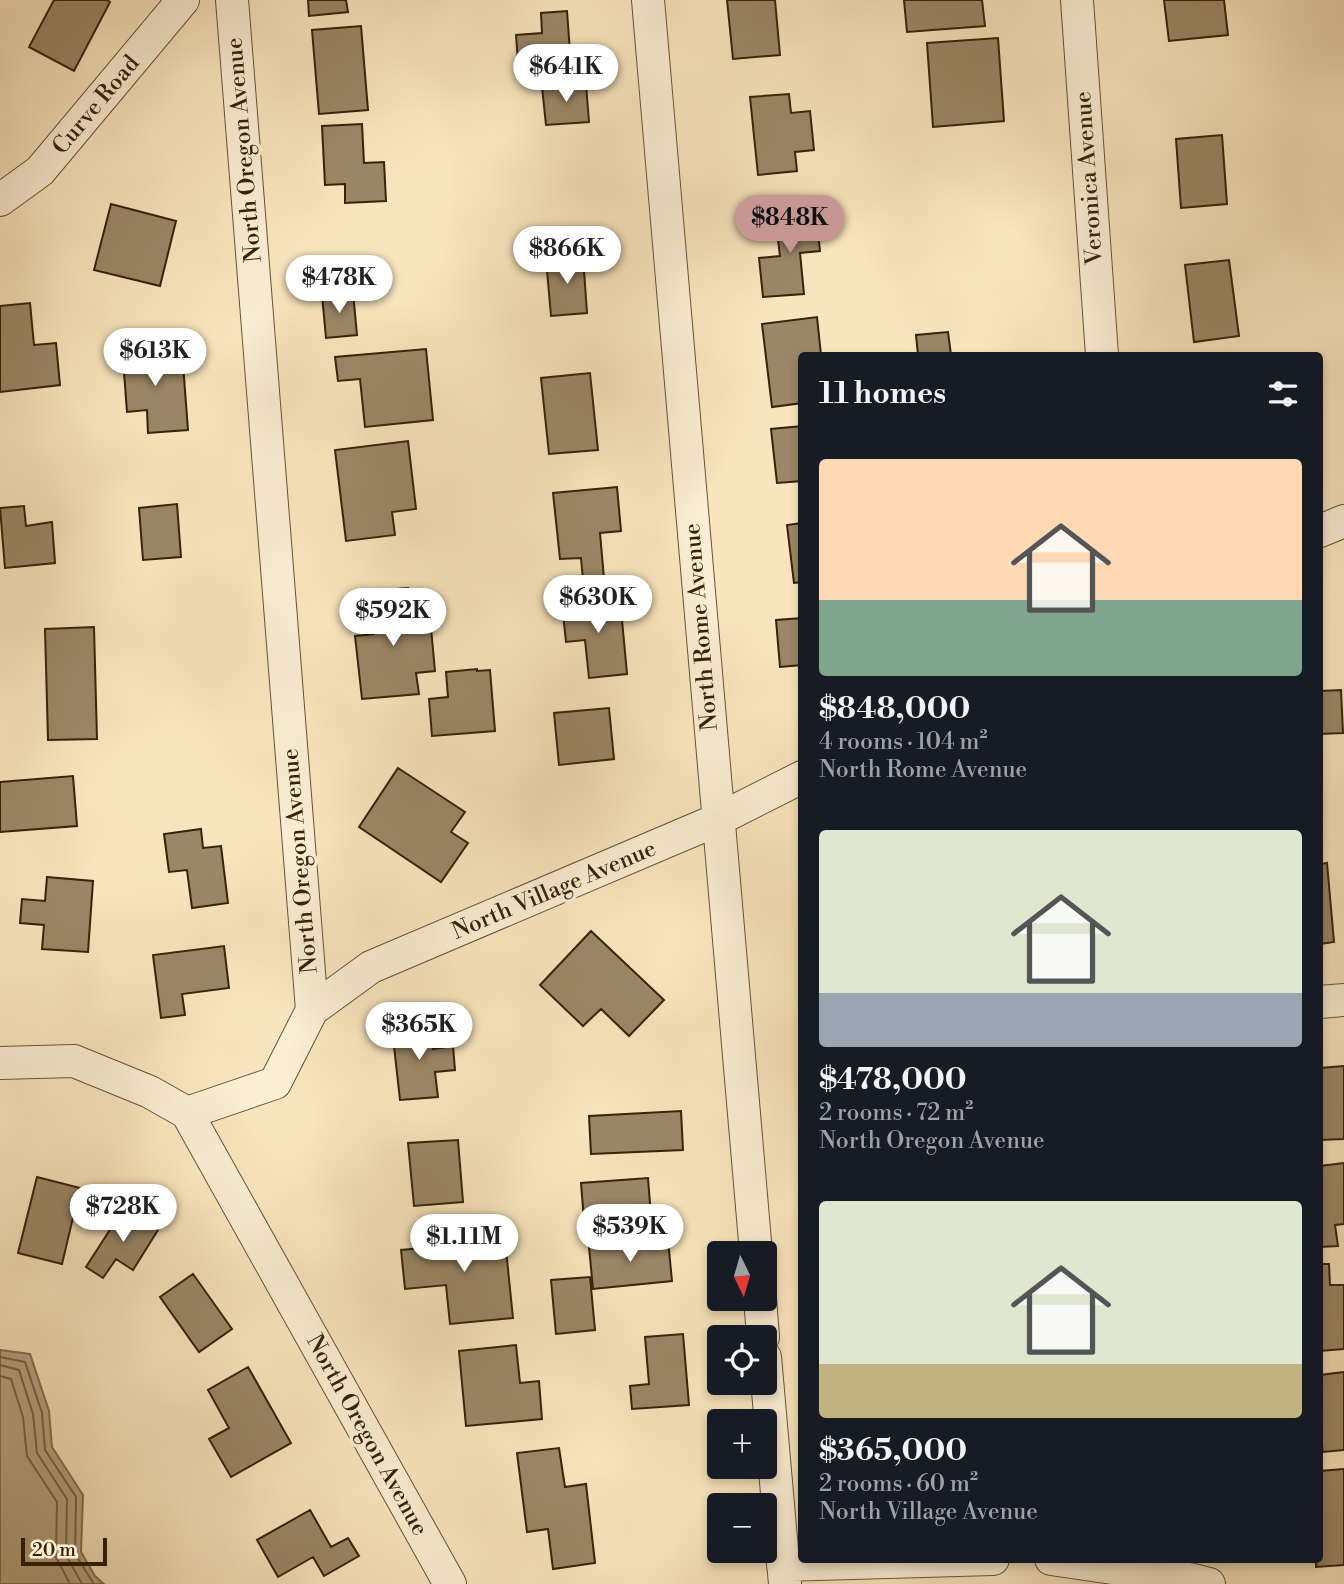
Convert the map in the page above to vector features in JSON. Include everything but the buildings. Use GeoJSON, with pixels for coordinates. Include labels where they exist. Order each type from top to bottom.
{"type":"FeatureCollection","features":[{"type":"Feature","properties":{"kind":"street","name":"Curve Road"},"geometry":{"type":"LineString","coordinates":[[0,200],[40,171],[183,0]]}},
{"type":"Feature","properties":{"kind":"street","name":"North Oregon Avenue"},"geometry":{"type":"LineString","coordinates":[[232,0],[312,1010]]}},
{"type":"Feature","properties":{"kind":"street","name":"North Rome Avenue"},"geometry":{"type":"LineString","coordinates":[[648,0],[754,1241]]}},
{"type":"Feature","properties":{"kind":"street","name":"Veronica Avenue"},"geometry":{"type":"LineString","coordinates":[[1077,0],[1102,352]]}},
{"type":"Feature","properties":{"kind":"street"},"geometry":{"type":"LineString","coordinates":[[1323,530],[1344,521]]}},
{"type":"Feature","properties":{"kind":"street","name":"North Village Avenue"},"geometry":{"type":"LineString","coordinates":[[312,1010],[371,967],[717,820],[798,779]]}},
{"type":"Feature","properties":{"kind":"street"},"geometry":{"type":"LineString","coordinates":[[1323,1002],[1344,1000]]}},
{"type":"Feature","properties":{"kind":"street"},"geometry":{"type":"LineString","coordinates":[[0,1063],[74,1061],[150,1092],[187,1113],[275,1083],[312,1010]]}},
{"type":"Feature","properties":{"kind":"street","name":"North Oregon Avenue"},"geometry":{"type":"LineString","coordinates":[[187,1113],[450,1584]]}},
{"type":"Feature","properties":{"kind":"street"},"geometry":{"type":"LineString","coordinates":[[768,1395],[784,1575],[941,1563]]}},
{"type":"Feature","properties":{"kind":"street"},"geometry":{"type":"LineString","coordinates":[[1080,1563],[1189,1578],[1209,1584]]}},
{"type":"Feature","properties":{"kind":"water"},"geometry":{"type":"Polygon","coordinates":[[[0,1350],[30,1354],[49,1411],[52,1447],[83,1495],[81,1552],[95,1576],[104,1584],[0,1584],[0,1350]]]}}]}
